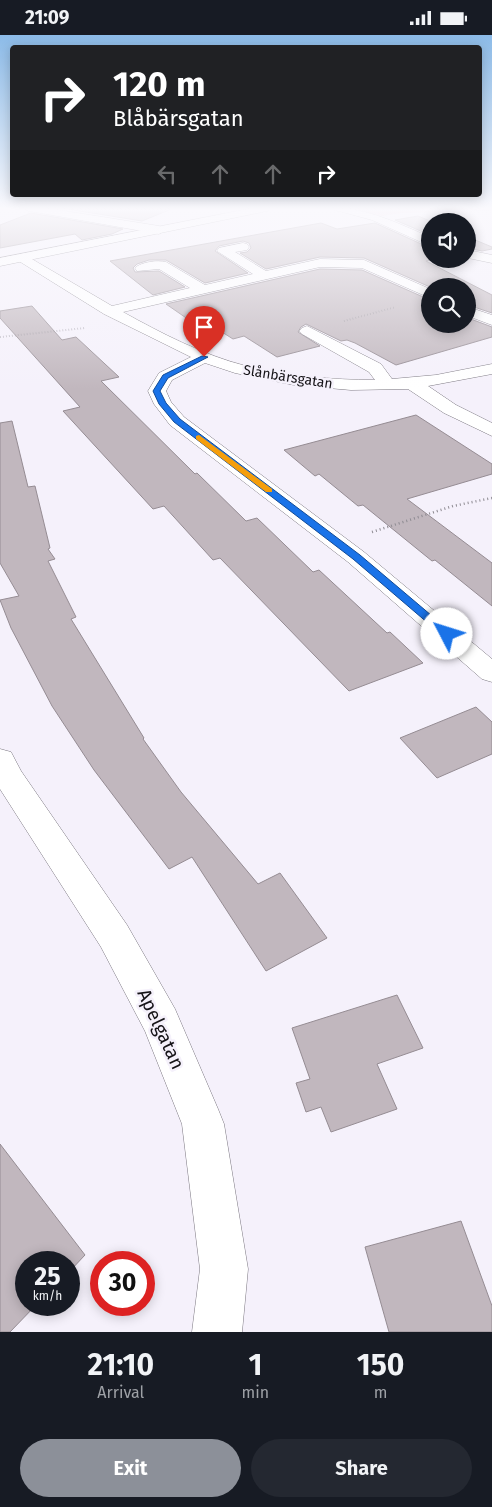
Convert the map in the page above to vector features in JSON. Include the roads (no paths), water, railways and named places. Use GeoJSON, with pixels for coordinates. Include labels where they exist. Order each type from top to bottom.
{"type":"FeatureCollection","features":[{"type":"Feature","properties":{"kind":"street","name":"Slånbärsgatan"},"geometry":{"type":"LineString","coordinates":[[38,269],[131,323],[204,357],[234,368],[304,382],[344,385],[413,384],[470,375],[492,369]]}},
{"type":"Feature","properties":{"kind":"street"},"geometry":{"type":"LineString","coordinates":[[166,269],[203,290]]}},
{"type":"Feature","properties":{"kind":"street"},"geometry":{"type":"LineString","coordinates":[[252,269],[265,276]]}},
{"type":"Feature","properties":{"kind":"street"},"geometry":{"type":"LineString","coordinates":[[110,311],[297,269]]}},
{"type":"Feature","properties":{"kind":"street"},"geometry":{"type":"LineString","coordinates":[[374,269],[421,290]]}},
{"type":"Feature","properties":{"kind":"street"},"geometry":{"type":"LineString","coordinates":[[476,314],[492,320]]}},
{"type":"Feature","properties":{"kind":"street"},"geometry":{"type":"LineString","coordinates":[[307,331],[375,368],[387,385]]}},
{"type":"Feature","properties":{"kind":"street"},"geometry":{"type":"LineString","coordinates":[[204,357],[165,377],[157,391],[163,404],[177,421],[338,543],[492,673]]}},
{"type":"Feature","properties":{"kind":"street"},"geometry":{"type":"LineString","coordinates":[[413,384],[450,409],[492,429]]}},
{"type":"Feature","properties":{"kind":"street","name":"Apelgatan"},"geometry":{"type":"LineString","coordinates":[[0,760],[10,779],[114,936],[161,1022],[203,1124],[224,1269],[217,1332]]}}]}
